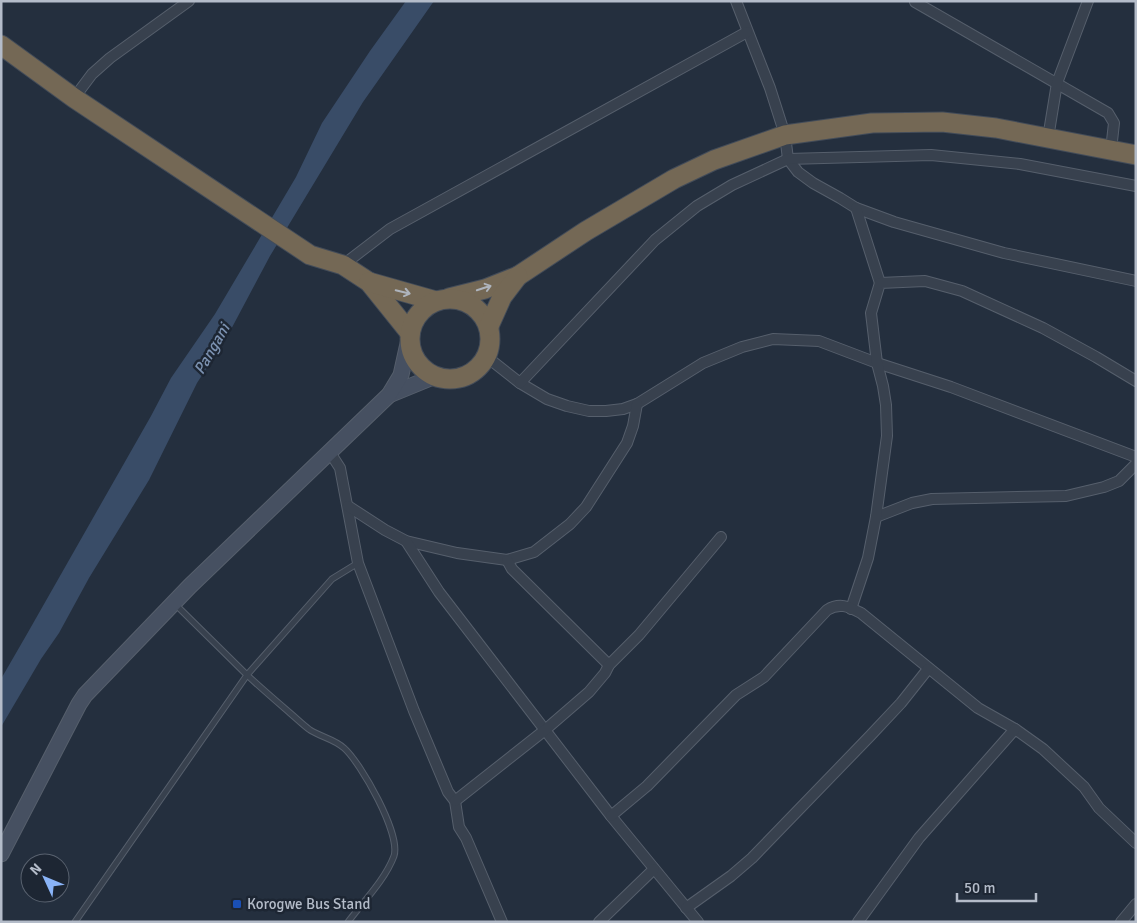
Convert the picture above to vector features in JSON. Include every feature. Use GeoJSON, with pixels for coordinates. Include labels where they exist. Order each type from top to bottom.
{"type":"FeatureCollection","features":[{"type":"Feature","properties":{"kind":"highway"},"geometry":{"type":"LineString","coordinates":[[1,45],[74,98],[310,255],[343,265],[369,282],[443,299],[462,300],[473,306],[483,315],[489,326],[491,342],[487,357],[477,369],[464,377],[448,380],[433,376],[420,368],[412,354],[409,336],[413,322],[418,313],[427,306],[443,299],[485,289],[518,276],[586,231],[674,180],[714,160],[785,135],[872,123],[942,122],[996,128],[1136,155]]}},
{"type":"Feature","properties":{"kind":"highway"},"geometry":{"type":"LineString","coordinates":[[489,326],[502,297],[518,276]]}},
{"type":"Feature","properties":{"kind":"highway"},"geometry":{"type":"LineString","coordinates":[[369,282],[409,336]]}},
{"type":"Feature","properties":{"kind":"main road"},"geometry":{"type":"LineString","coordinates":[[1,854],[79,704],[174,602],[389,395],[401,375],[409,336]]}},
{"type":"Feature","properties":{"kind":"main road"},"geometry":{"type":"LineString","coordinates":[[389,395],[433,376]]}},
{"type":"Feature","properties":{"kind":"street"},"geometry":{"type":"LineString","coordinates":[[74,98],[92,74],[110,58],[189,1]]}},
{"type":"Feature","properties":{"kind":"street"},"geometry":{"type":"LineString","coordinates":[[736,1],[770,88],[785,135],[788,159],[798,172],[813,183],[856,208],[894,222],[1004,253],[1136,281]]}},
{"type":"Feature","properties":{"kind":"street"},"geometry":{"type":"LineString","coordinates":[[1048,138],[1057,83],[1088,1]]}},
{"type":"Feature","properties":{"kind":"street"},"geometry":{"type":"LineString","coordinates":[[915,2],[1108,113],[1114,123],[1111,150]]}},
{"type":"Feature","properties":{"kind":"street"},"geometry":{"type":"LineString","coordinates":[[343,265],[390,230],[748,32]]}},
{"type":"Feature","properties":{"kind":"street"},"geometry":{"type":"LineString","coordinates":[[520,383],[655,240],[697,206],[732,185],[788,159],[931,155],[1020,164],[1136,186]]}},
{"type":"Feature","properties":{"kind":"street"},"geometry":{"type":"LineString","coordinates":[[852,609],[868,558],[876,517],[887,436],[885,396],[876,363],[871,313],[880,283],[856,208]]}},
{"type":"Feature","properties":{"kind":"street"},"geometry":{"type":"LineString","coordinates":[[880,283],[925,281],[962,291],[1043,328],[1096,356],[1136,381]]}},
{"type":"Feature","properties":{"kind":"street"},"geometry":{"type":"LineString","coordinates":[[487,357],[520,383],[547,399],[589,411],[623,409],[637,404],[703,363],[742,347],[773,339],[819,341],[876,363],[951,387],[1136,457]]}},
{"type":"Feature","properties":{"kind":"street"},"geometry":{"type":"LineString","coordinates":[[348,506],[384,530],[406,541],[457,553],[507,560],[534,552],[570,524],[586,507],[628,443],[637,404]]}},
{"type":"Feature","properties":{"kind":"street"},"geometry":{"type":"LineString","coordinates":[[329,451],[340,468],[358,563],[414,711],[448,792],[455,801],[459,827],[466,838],[502,922]]}},
{"type":"Feature","properties":{"kind":"street"},"geometry":{"type":"LineString","coordinates":[[876,517],[912,503],[932,499],[1066,496],[1104,487],[1119,481],[1136,464]]}},
{"type":"Feature","properties":{"kind":"street"},"geometry":{"type":"LineString","coordinates":[[455,801],[545,730],[589,692],[605,673],[608,665],[639,635],[720,536]]}},
{"type":"Feature","properties":{"kind":"street"},"geometry":{"type":"LineString","coordinates":[[406,541],[439,592],[611,816],[698,922]]}},
{"type":"Feature","properties":{"kind":"street"},"geometry":{"type":"LineString","coordinates":[[507,560],[512,569],[608,665]]}},
{"type":"Feature","properties":{"kind":"street"},"geometry":{"type":"LineString","coordinates":[[611,816],[647,786],[736,695],[764,677],[827,610],[834,606],[845,606],[861,614],[978,708],[1015,729],[1043,749],[1084,786],[1099,808],[1136,843]]}},
{"type":"Feature","properties":{"kind":"street"},"geometry":{"type":"LineString","coordinates":[[686,908],[731,876],[752,858],[901,703],[928,669]]}},
{"type":"Feature","properties":{"kind":"street"},"geometry":{"type":"LineString","coordinates":[[858,922],[919,838],[1015,729]]}},
{"type":"Feature","properties":{"kind":"street"},"geometry":{"type":"LineString","coordinates":[[599,922],[654,869]]}},
{"type":"Feature","properties":{"kind":"street"},"geometry":{"type":"LineString","coordinates":[[1121,922],[1136,904]]}},
{"type":"Feature","properties":{"kind":"lane"},"geometry":{"type":"LineString","coordinates":[[75,922],[247,675],[332,579],[358,563]]}},
{"type":"Feature","properties":{"kind":"lane"},"geometry":{"type":"LineString","coordinates":[[174,602],[247,675],[311,731],[328,737],[344,747],[358,763],[371,786],[388,822],[394,842],[394,854],[380,880],[348,922]]}},
{"type":"Feature","properties":{"kind":"water","name":"Pangani"},"geometry":{"type":"Polygon","coordinates":[[[406,1],[434,1],[363,102],[270,256],[228,335],[197,383],[149,480],[1,727],[1,679],[171,378],[215,314],[296,177],[322,123],[406,1]]]}},
{"type":"Feature","properties":{"kind":"place","name":"Korogwe Bus Stand"},"geometry":{"type":"Point","coordinates":[237,904]}}]}
